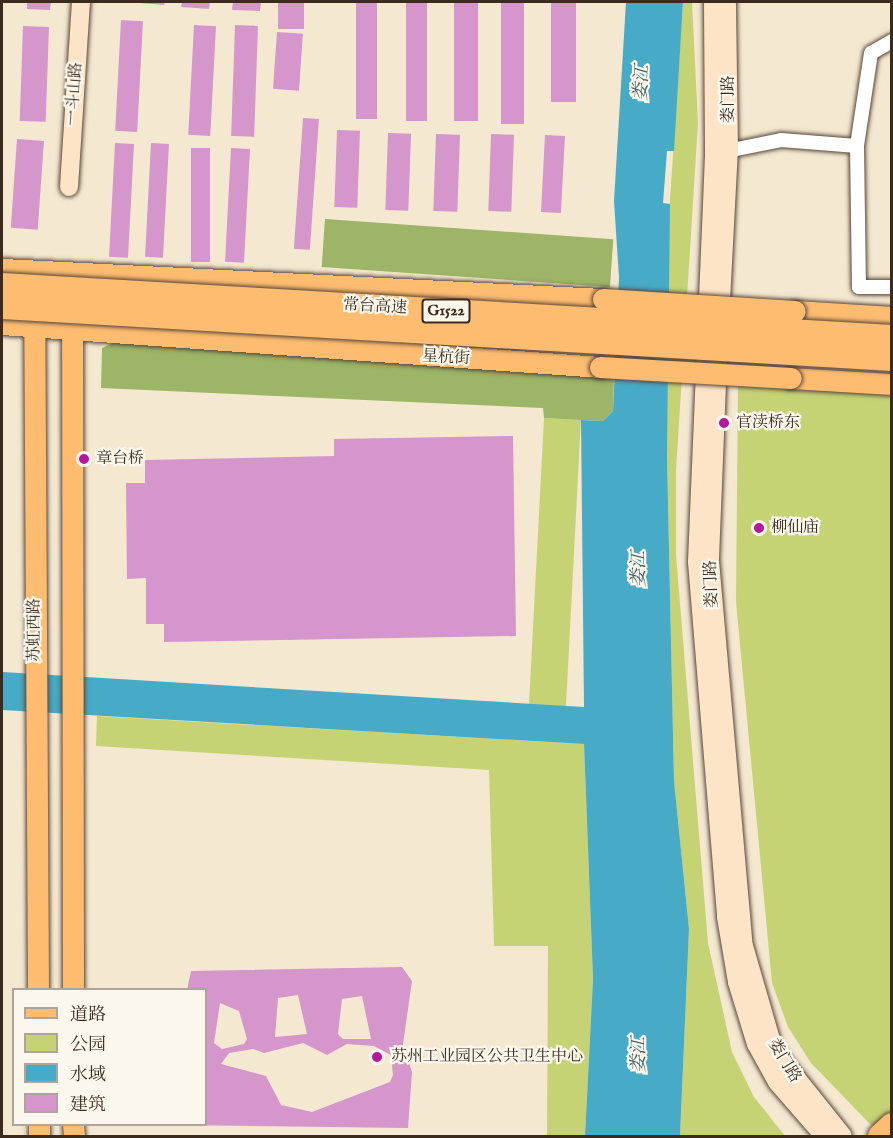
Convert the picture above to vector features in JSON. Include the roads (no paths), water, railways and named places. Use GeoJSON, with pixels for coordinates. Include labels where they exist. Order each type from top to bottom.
{"type":"FeatureCollection","features":[{"type":"Feature","properties":{"kind":"highway","name":"常台高速"},"geometry":{"type":"LineString","coordinates":[[2,285],[891,337]]}},
{"type":"Feature","properties":{"kind":"highway","name":"常台高速"},"geometry":{"type":"LineString","coordinates":[[2,307],[891,358]]}},
{"type":"Feature","properties":{"kind":"highway"},"geometry":{"type":"LineString","coordinates":[[880,1137],[891,1125]]}},
{"type":"Feature","properties":{"kind":"main road","name":"一斗山路"},"geometry":{"type":"LineString","coordinates":[[69,187],[81,2]]}},
{"type":"Feature","properties":{"kind":"main road","name":"娄门路"},"geometry":{"type":"LineString","coordinates":[[713,2],[722,153],[697,562],[728,933],[740,994],[762,1056],[824,1137]]}},
{"type":"Feature","properties":{"kind":"main road","name":"娄门路"},"geometry":{"type":"LineString","coordinates":[[727,2],[710,554],[741,923],[750,978],[774,1050],[843,1137]]}},
{"type":"Feature","properties":{"kind":"main road"},"geometry":{"type":"LineString","coordinates":[[2,269],[320,283],[891,317]]}},
{"type":"Feature","properties":{"kind":"main road","name":"苏虹西路"},"geometry":{"type":"LineString","coordinates":[[34,271],[32,326],[38,988]]}},
{"type":"Feature","properties":{"kind":"main road"},"geometry":{"type":"LineString","coordinates":[[72,273],[69,329],[73,988]]}},
{"type":"Feature","properties":{"kind":"main road","name":"星杭街"},"geometry":{"type":"LineString","coordinates":[[2,324],[313,351],[891,384]]}},
{"type":"Feature","properties":{"kind":"street"},"geometry":{"type":"LineString","coordinates":[[891,41],[871,52],[857,146],[859,287],[891,287]]}},
{"type":"Feature","properties":{"kind":"street"},"geometry":{"type":"LineString","coordinates":[[722,153],[781,140],[857,146]]}},
{"type":"Feature","properties":{"kind":"water","name":"娄江"},"geometry":{"type":"Polygon","coordinates":[[[626,2],[683,2],[674,151],[667,151],[663,203],[670,204],[667,455],[674,781],[689,929],[680,1136],[585,1136],[593,979],[584,744],[2,710],[2,672],[584,707],[581,420],[603,421],[613,411],[619,277],[614,201],[626,2]]]}},
{"type":"Feature","properties":{"kind":"place","name":"官渎桥东"},"geometry":{"type":"Point","coordinates":[724,423]}},
{"type":"Feature","properties":{"kind":"place","name":"章台桥"},"geometry":{"type":"Point","coordinates":[84,459]}},
{"type":"Feature","properties":{"kind":"place","name":"柳仙庙"},"geometry":{"type":"Point","coordinates":[759,528]}},
{"type":"Feature","properties":{"kind":"place","name":"苏州工业园区公共卫生中心"},"geometry":{"type":"Point","coordinates":[377,1057]}}]}
